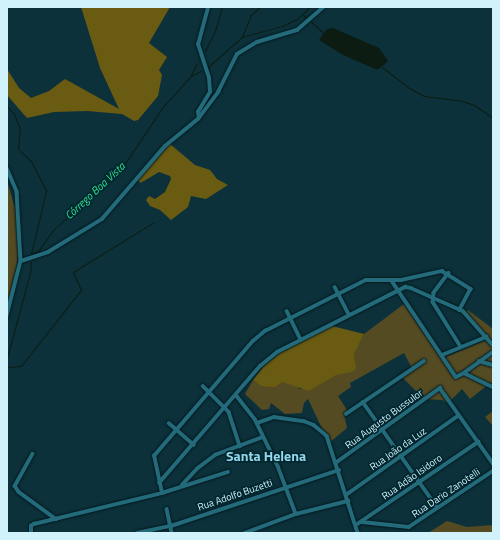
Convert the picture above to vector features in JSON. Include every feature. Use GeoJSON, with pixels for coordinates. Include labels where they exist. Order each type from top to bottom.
{"type":"FeatureCollection","features":[{"type":"Feature","properties":{"kind":"street"},"geometry":{"type":"LineString","coordinates":[[199,118],[198,112],[210,92],[209,78],[198,45],[208,7]]}},
{"type":"Feature","properties":{"kind":"street"},"geometry":{"type":"LineString","coordinates":[[21,261],[48,252],[102,220],[165,146],[199,118],[218,92],[237,54],[257,42],[297,30],[322,7]]}},
{"type":"Feature","properties":{"kind":"street"},"geometry":{"type":"LineString","coordinates":[[7,168],[17,192],[21,261],[7,316]]}},
{"type":"Feature","properties":{"kind":"street"},"geometry":{"type":"LineString","coordinates":[[162,493],[154,456],[258,336],[366,280],[392,281],[436,272],[449,273],[471,289],[460,310]]}},
{"type":"Feature","properties":{"kind":"street"},"geometry":{"type":"LineString","coordinates":[[449,273],[433,298],[434,304],[461,347]]}},
{"type":"Feature","properties":{"kind":"street"},"geometry":{"type":"LineString","coordinates":[[401,280],[404,287],[460,310],[493,345]]}},
{"type":"Feature","properties":{"kind":"street"},"geometry":{"type":"LineString","coordinates":[[392,281],[456,377],[493,352]]}},
{"type":"Feature","properties":{"kind":"street"},"geometry":{"type":"LineString","coordinates":[[335,287],[349,315]]}},
{"type":"Feature","properties":{"kind":"street"},"geometry":{"type":"LineString","coordinates":[[159,483],[237,396],[268,358],[280,349],[301,340],[404,287]]}},
{"type":"Feature","properties":{"kind":"street"},"geometry":{"type":"LineString","coordinates":[[287,311],[301,340]]}},
{"type":"Feature","properties":{"kind":"street"},"geometry":{"type":"LineString","coordinates":[[442,355],[486,337]]}},
{"type":"Feature","properties":{"kind":"street"},"geometry":{"type":"LineString","coordinates":[[346,414],[424,361]]}},
{"type":"Feature","properties":{"kind":"street"},"geometry":{"type":"LineString","coordinates":[[479,362],[493,365]]}},
{"type":"Feature","properties":{"kind":"street"},"geometry":{"type":"LineString","coordinates":[[464,373],[493,387]]}},
{"type":"Feature","properties":{"kind":"street"},"geometry":{"type":"LineString","coordinates":[[203,386],[226,408],[240,446]]}},
{"type":"Feature","properties":{"kind":"street","name":"Rua Augusto Bussulor"},"geometry":{"type":"LineString","coordinates":[[337,462],[440,388],[458,416]]}},
{"type":"Feature","properties":{"kind":"street"},"geometry":{"type":"LineString","coordinates":[[237,396],[248,408],[257,423],[296,514]]}},
{"type":"Feature","properties":{"kind":"street"},"geometry":{"type":"LineString","coordinates":[[363,402],[437,507]]}},
{"type":"Feature","properties":{"kind":"street"},"geometry":{"type":"LineString","coordinates":[[458,416],[493,463]]}},
{"type":"Feature","properties":{"kind":"street","name":"Rua João da Luz"},"geometry":{"type":"LineString","coordinates":[[346,495],[402,457],[458,416]]}},
{"type":"Feature","properties":{"kind":"street"},"geometry":{"type":"LineString","coordinates":[[257,423],[274,417],[304,421],[314,425],[329,439],[358,532],[353,533]]}},
{"type":"Feature","properties":{"kind":"street"},"geometry":{"type":"LineString","coordinates":[[169,423],[194,445]]}},
{"type":"Feature","properties":{"kind":"street"},"geometry":{"type":"LineString","coordinates":[[181,486],[210,458],[263,437]]}},
{"type":"Feature","properties":{"kind":"street","name":"Rua Adão Isidoro"},"geometry":{"type":"LineString","coordinates":[[356,525],[478,442]]}},
{"type":"Feature","properties":{"kind":"street"},"geometry":{"type":"LineString","coordinates":[[33,454],[15,486],[19,492],[56,519]]}},
{"type":"Feature","properties":{"kind":"street","name":"Rua Adolfo Buzetti"},"geometry":{"type":"LineString","coordinates":[[137,533],[171,526],[285,486],[339,470]]}},
{"type":"Feature","properties":{"kind":"street","name":"Rua Dario Zanotelli"},"geometry":{"type":"LineString","coordinates":[[362,522],[406,528],[492,471]]}},
{"type":"Feature","properties":{"kind":"street"},"geometry":{"type":"LineString","coordinates":[[31,531],[34,524],[162,493],[228,472]]}},
{"type":"Feature","properties":{"kind":"street"},"geometry":{"type":"LineString","coordinates":[[245,533],[262,528],[296,514],[348,501]]}},
{"type":"Feature","properties":{"kind":"street"},"geometry":{"type":"LineString","coordinates":[[167,509],[172,533]]}},
{"type":"Feature","properties":{"kind":"street"},"geometry":{"type":"LineString","coordinates":[[262,528],[264,533]]}},
{"type":"Feature","properties":{"kind":"shaded area"},"geometry":{"type":"Polygon","coordinates":[[[81,7],[170,7],[149,43],[167,57],[159,70],[162,75],[158,96],[138,120],[134,121],[122,114],[87,111],[54,112],[27,118],[7,95],[7,69],[19,88],[31,98],[49,91],[65,79],[119,109],[100,68],[81,7]]]}},
{"type":"Feature","properties":{"kind":"shaded area"},"geometry":{"type":"Polygon","coordinates":[[[333,28],[379,48],[388,61],[379,69],[375,69],[343,55],[319,40],[327,29],[333,28]]]}},
{"type":"Feature","properties":{"kind":"shaded area"},"geometry":{"type":"Polygon","coordinates":[[[170,144],[195,165],[210,170],[217,179],[228,185],[206,199],[191,196],[188,207],[171,220],[160,210],[150,206],[146,200],[149,196],[155,199],[165,192],[171,179],[170,176],[159,172],[140,183],[138,179],[150,161],[170,144]]]}},
{"type":"Feature","properties":{"kind":"shaded area"},"geometry":{"type":"Polygon","coordinates":[[[7,181],[15,208],[20,243],[13,289],[7,307],[7,181]]]}},
{"type":"Feature","properties":{"kind":"shaded area"},"geometry":{"type":"Polygon","coordinates":[[[404,304],[441,359],[489,339],[466,312],[468,310],[493,329],[493,387],[490,383],[470,399],[462,389],[448,403],[442,400],[424,399],[402,377],[413,370],[404,353],[350,383],[351,387],[338,396],[347,410],[344,414],[347,428],[329,443],[308,399],[304,403],[302,413],[285,414],[271,403],[269,409],[262,410],[245,394],[253,380],[261,386],[282,382],[293,384],[300,389],[315,387],[336,374],[352,372],[355,363],[354,355],[364,334],[404,304]]]}},
{"type":"Feature","properties":{"kind":"shaded area"},"geometry":{"type":"Polygon","coordinates":[[[332,326],[364,334],[354,355],[356,368],[352,372],[336,375],[309,391],[282,382],[275,387],[261,386],[253,380],[264,366],[280,353],[332,326]]]}},
{"type":"Feature","properties":{"kind":"shaded area"},"geometry":{"type":"Polygon","coordinates":[[[493,411],[493,426],[485,417],[493,411]]]}},
{"type":"Feature","properties":{"kind":"shaded area"},"geometry":{"type":"Polygon","coordinates":[[[447,521],[467,527],[493,525],[493,533],[428,533],[447,521]]]}},
{"type":"Feature","properties":{"kind":"waterway"},"geometry":{"type":"LineString","coordinates":[[205,51],[215,31],[222,7]]}},
{"type":"Feature","properties":{"kind":"waterway"},"geometry":{"type":"LineString","coordinates":[[242,37],[251,15],[260,7]]}},
{"type":"Feature","properties":{"kind":"waterway","name":"Córrego Boa Vista"},"geometry":{"type":"LineString","coordinates":[[208,67],[242,37],[282,26],[297,19],[310,7]]}},
{"type":"Feature","properties":{"kind":"waterway"},"geometry":{"type":"LineString","coordinates":[[310,21],[324,33]]}},
{"type":"Feature","properties":{"kind":"waterway"},"geometry":{"type":"LineString","coordinates":[[191,75],[197,63]]}},
{"type":"Feature","properties":{"kind":"waterway"},"geometry":{"type":"LineString","coordinates":[[382,67],[409,88],[424,96],[459,100],[474,105],[493,118]]}},
{"type":"Feature","properties":{"kind":"waterway","name":"Córrego Boa Vista"},"geometry":{"type":"LineString","coordinates":[[7,106],[14,114],[20,129],[18,149],[31,161],[46,191],[31,254],[38,251],[53,230],[122,168],[162,108],[191,76],[201,71]]}},
{"type":"Feature","properties":{"kind":"waterway"},"geometry":{"type":"LineString","coordinates":[[7,367],[21,366],[81,290],[73,272],[154,222]]}},
{"type":"Feature","properties":{"kind":"waterway","name":"Córrego Boa Vista"},"geometry":{"type":"LineString","coordinates":[[7,358],[30,273],[31,262]]}},
{"type":"Feature","properties":{"kind":"district","name":"Santa Helena"},"geometry":{"type":"Point","coordinates":[266,456]}}]}
